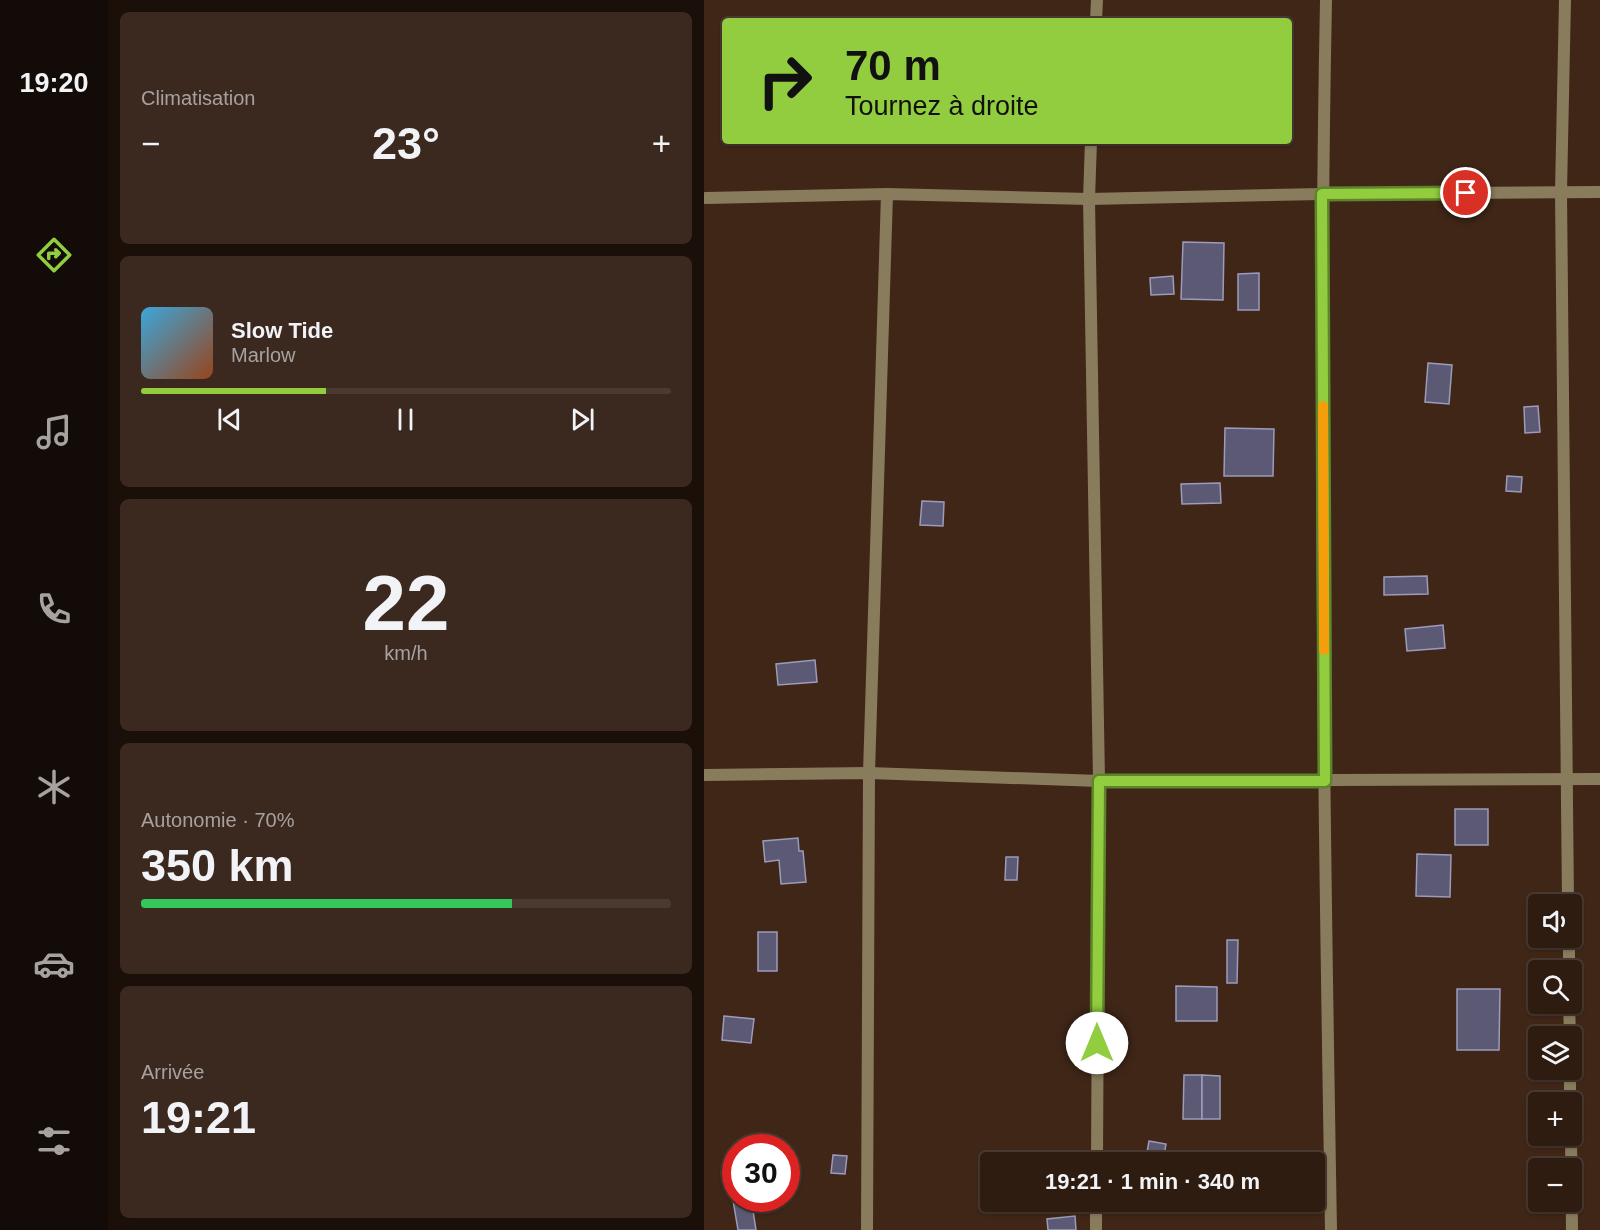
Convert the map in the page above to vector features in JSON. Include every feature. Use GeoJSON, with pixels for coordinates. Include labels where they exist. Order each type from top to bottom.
{"type":"FeatureCollection","features":[{"type":"Feature","properties":{"kind":"street"},"geometry":{"type":"LineString","coordinates":[[1096,18],[1097,0]]}},
{"type":"Feature","properties":{"kind":"street"},"geometry":{"type":"LineString","coordinates":[[1326,0],[1322,194],[1325,781],[1331,1230]]}},
{"type":"Feature","properties":{"kind":"street"},"geometry":{"type":"LineString","coordinates":[[1565,0],[1561,192],[1568,894]]}},
{"type":"Feature","properties":{"kind":"street"},"geometry":{"type":"LineString","coordinates":[[1091,144],[1089,199],[1099,781],[1097,1152]]}},
{"type":"Feature","properties":{"kind":"street"},"geometry":{"type":"LineString","coordinates":[[706,198],[887,194],[1089,199],[1322,194],[1601,192]]}},
{"type":"Feature","properties":{"kind":"street"},"geometry":{"type":"LineString","coordinates":[[867,1230],[869,773],[887,194]]}},
{"type":"Feature","properties":{"kind":"street"},"geometry":{"type":"LineString","coordinates":[[704,775],[869,773],[1099,781],[1601,779]]}},
{"type":"Feature","properties":{"kind":"street"},"geometry":{"type":"LineString","coordinates":[[1571,1146],[1572,1230]]}},
{"type":"Feature","properties":{"kind":"street"},"geometry":{"type":"LineString","coordinates":[[1096,1230],[1097,1212]]}},
{"type":"Feature","properties":{"kind":"building"},"geometry":{"type":"Polygon","coordinates":[[[1183,242],[1224,243],[1223,300],[1181,299],[1183,242]]]}},
{"type":"Feature","properties":{"kind":"building"},"geometry":{"type":"Polygon","coordinates":[[[1259,273],[1259,310],[1238,310],[1238,274],[1259,273]]]}},
{"type":"Feature","properties":{"kind":"building"},"geometry":{"type":"Polygon","coordinates":[[[1173,276],[1174,294],[1151,295],[1150,278],[1173,276]]]}},
{"type":"Feature","properties":{"kind":"building"},"geometry":{"type":"Polygon","coordinates":[[[1428,363],[1452,365],[1449,404],[1425,402],[1428,363]]]}},
{"type":"Feature","properties":{"kind":"building"},"geometry":{"type":"Polygon","coordinates":[[[1538,406],[1540,432],[1525,433],[1524,407],[1538,406]]]}},
{"type":"Feature","properties":{"kind":"building"},"geometry":{"type":"Polygon","coordinates":[[[1225,428],[1274,429],[1273,476],[1224,476],[1225,428]]]}},
{"type":"Feature","properties":{"kind":"building"},"geometry":{"type":"Polygon","coordinates":[[[1507,476],[1522,477],[1521,492],[1506,491],[1507,476]]]}},
{"type":"Feature","properties":{"kind":"building"},"geometry":{"type":"Polygon","coordinates":[[[1220,483],[1221,503],[1182,504],[1181,484],[1220,483]]]}},
{"type":"Feature","properties":{"kind":"building"},"geometry":{"type":"Polygon","coordinates":[[[922,501],[944,502],[943,526],[920,525],[922,501]]]}},
{"type":"Feature","properties":{"kind":"building"},"geometry":{"type":"Polygon","coordinates":[[[1427,576],[1428,594],[1384,595],[1384,577],[1427,576]]]}},
{"type":"Feature","properties":{"kind":"building"},"geometry":{"type":"Polygon","coordinates":[[[1443,625],[1445,648],[1407,651],[1405,629],[1443,625]]]}},
{"type":"Feature","properties":{"kind":"building"},"geometry":{"type":"Polygon","coordinates":[[[815,660],[817,682],[778,685],[776,664],[815,660]]]}},
{"type":"Feature","properties":{"kind":"building"},"geometry":{"type":"Polygon","coordinates":[[[1455,809],[1488,809],[1488,845],[1455,845],[1455,809]]]}},
{"type":"Feature","properties":{"kind":"building"},"geometry":{"type":"Polygon","coordinates":[[[798,838],[799,851],[803,851],[806,882],[781,884],[779,860],[765,862],[763,841],[798,838]]]}},
{"type":"Feature","properties":{"kind":"building"},"geometry":{"type":"Polygon","coordinates":[[[1417,854],[1451,855],[1450,897],[1416,896],[1417,854]]]}},
{"type":"Feature","properties":{"kind":"building"},"geometry":{"type":"Polygon","coordinates":[[[1006,857],[1018,857],[1017,880],[1005,880],[1006,857]]]}},
{"type":"Feature","properties":{"kind":"building"},"geometry":{"type":"Polygon","coordinates":[[[758,932],[777,932],[777,971],[758,971],[758,932]]]}},
{"type":"Feature","properties":{"kind":"building"},"geometry":{"type":"Polygon","coordinates":[[[1227,940],[1238,940],[1237,983],[1227,983],[1227,940]]]}},
{"type":"Feature","properties":{"kind":"building"},"geometry":{"type":"Polygon","coordinates":[[[1176,986],[1217,987],[1217,1021],[1176,1021],[1176,986]]]}},
{"type":"Feature","properties":{"kind":"building"},"geometry":{"type":"Polygon","coordinates":[[[1457,989],[1500,989],[1499,1050],[1457,1050],[1457,989]]]}},
{"type":"Feature","properties":{"kind":"building"},"geometry":{"type":"Polygon","coordinates":[[[724,1016],[754,1019],[751,1043],[722,1040],[724,1016]]]}},
{"type":"Feature","properties":{"kind":"building"},"geometry":{"type":"Polygon","coordinates":[[[1184,1075],[1202,1075],[1202,1119],[1183,1119],[1184,1075]]]}},
{"type":"Feature","properties":{"kind":"building"},"geometry":{"type":"Polygon","coordinates":[[[1202,1075],[1220,1076],[1220,1119],[1202,1119],[1202,1075]]]}},
{"type":"Feature","properties":{"kind":"building"},"geometry":{"type":"Polygon","coordinates":[[[1149,1141],[1166,1144],[1165,1152],[1147,1152],[1149,1141]]]}},
{"type":"Feature","properties":{"kind":"building"},"geometry":{"type":"Polygon","coordinates":[[[833,1155],[847,1156],[845,1174],[831,1173],[833,1155]]]}},
{"type":"Feature","properties":{"kind":"building"},"geometry":{"type":"Polygon","coordinates":[[[735,1212],[753,1212],[756,1230],[738,1230],[735,1212]]]}},
{"type":"Feature","properties":{"kind":"building"},"geometry":{"type":"Polygon","coordinates":[[[1075,1216],[1076,1230],[1048,1230],[1047,1219],[1075,1216]]]}},
{"type":"Feature","properties":{"kind":"slow traffic"},"geometry":{"type":"LineString","coordinates":[[1323,406],[1324,650]]}},
{"type":"Feature","properties":{"kind":"route"},"geometry":{"type":"LineString","coordinates":[[1097,1043],[1099,781],[1325,781],[1322,194],[1466,193]]}}]}
